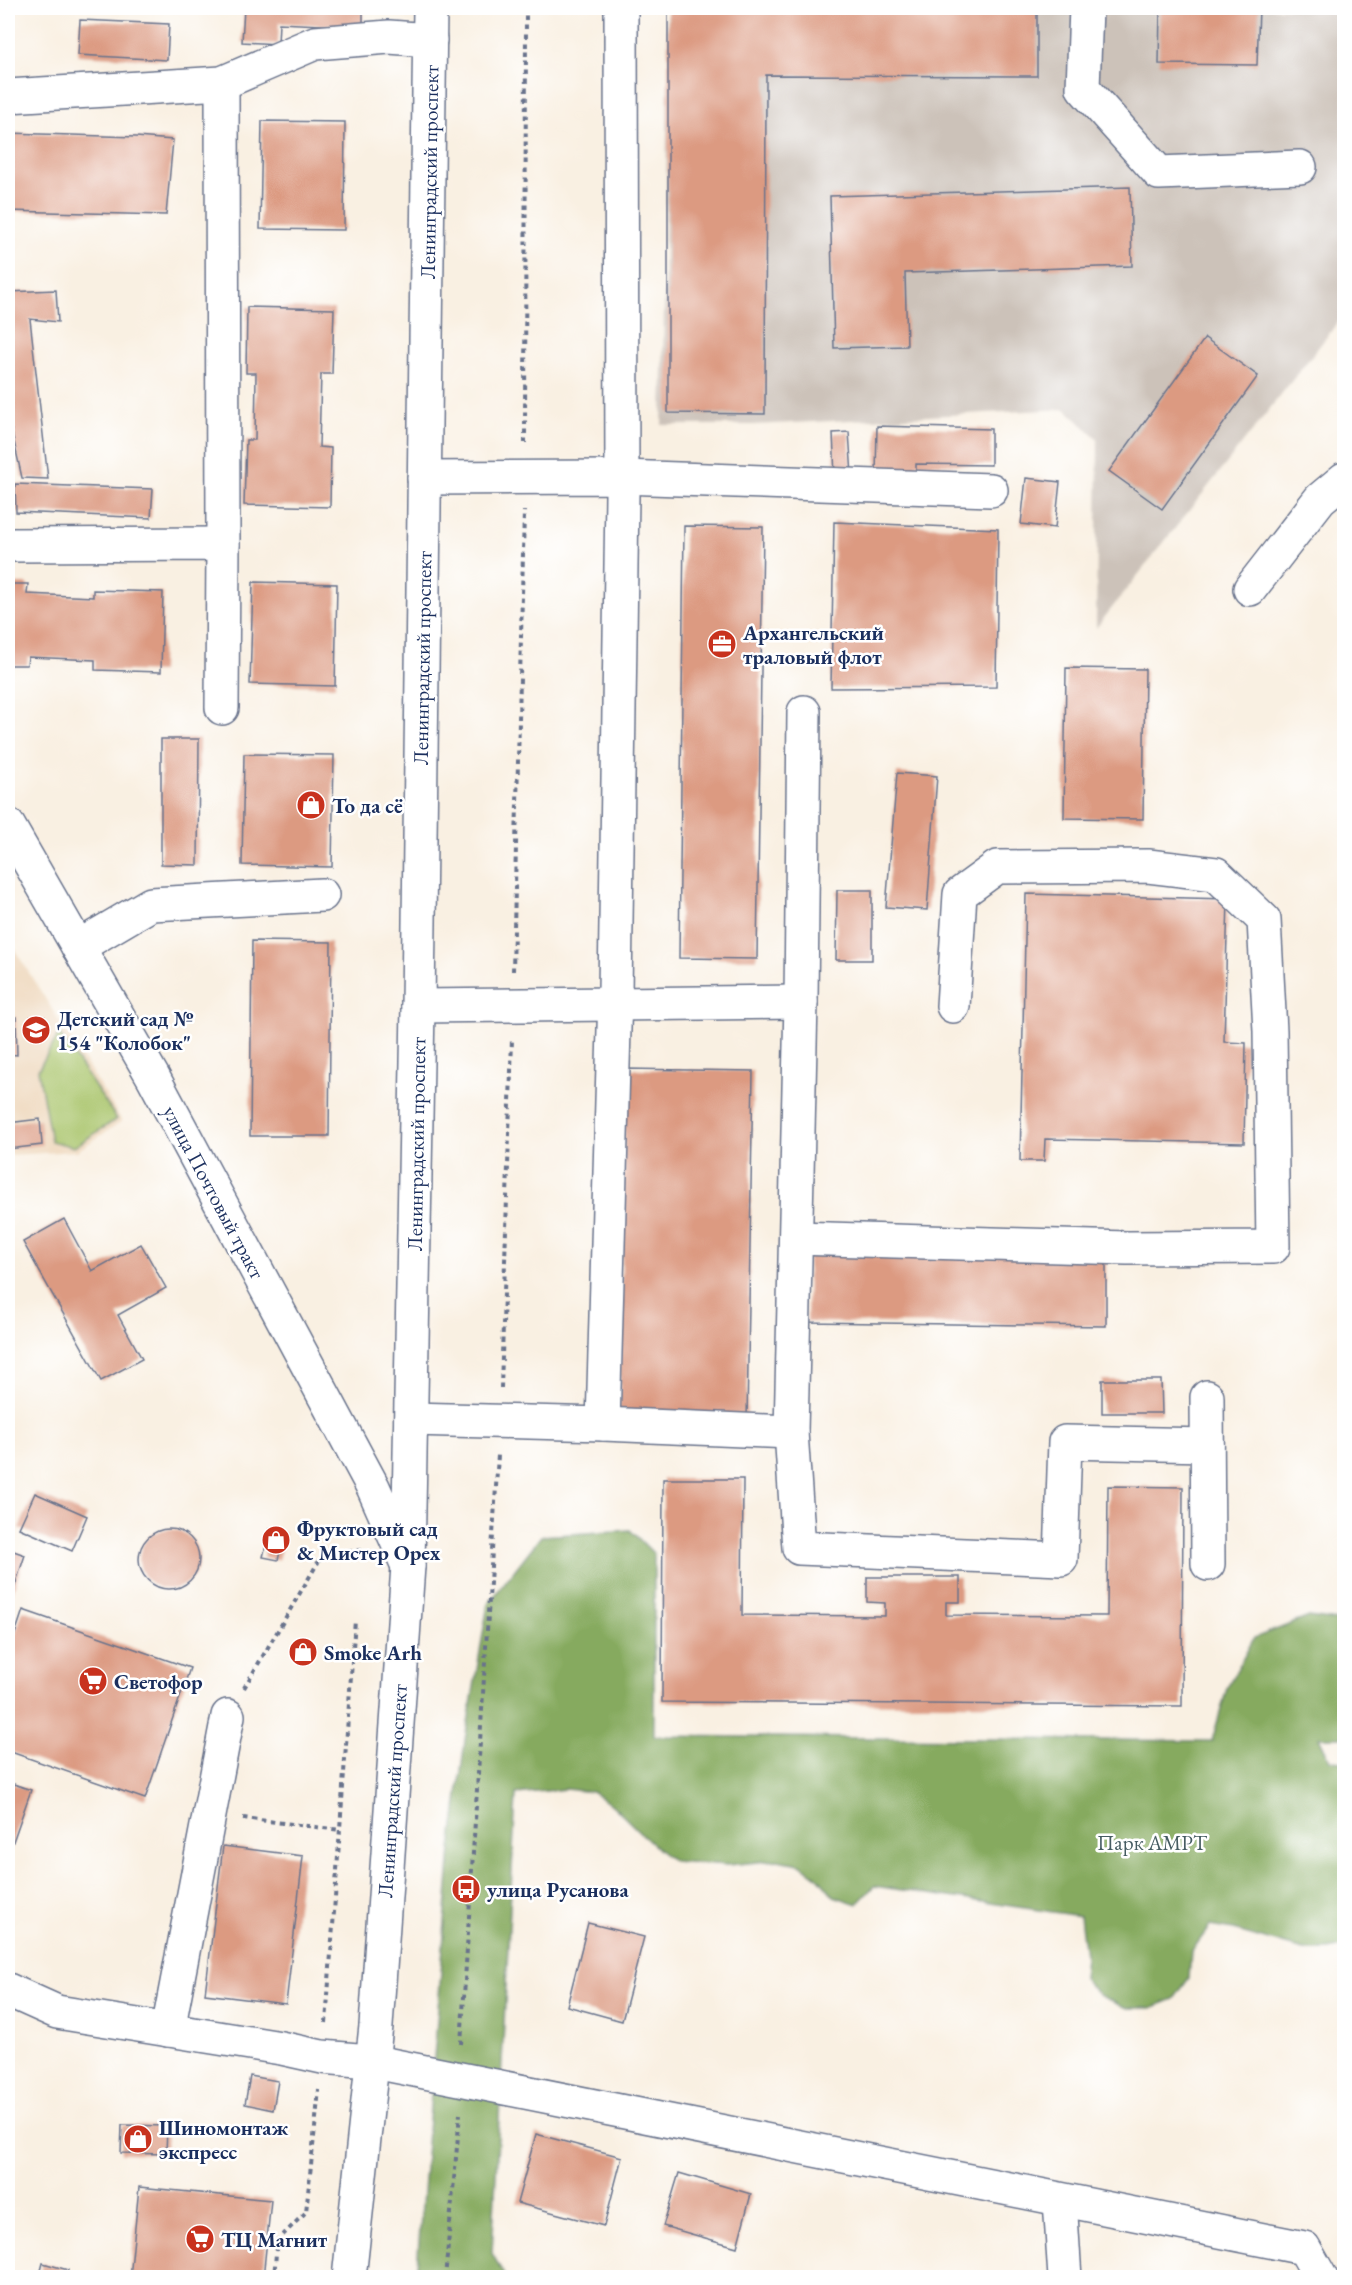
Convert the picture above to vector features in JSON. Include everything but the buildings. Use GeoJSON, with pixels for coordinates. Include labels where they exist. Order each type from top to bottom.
{"type":"FeatureCollection","features":[{"type":"Feature","properties":{"kind":"main road","name":"Ленинградский проспект"},"geometry":{"type":"LineString","coordinates":[[349,2277],[370,2061],[376,2026],[408,1566],[418,1006],[430,8]]}},
{"type":"Feature","properties":{"kind":"main road"},"geometry":{"type":"LineString","coordinates":[[603,1424],[615,1004],[622,477],[621,8]]}},
{"type":"Feature","properties":{"kind":"main road"},"geometry":{"type":"LineString","coordinates":[[1086,8],[1083,88],[1159,173],[1300,167]]}},
{"type":"Feature","properties":{"kind":"main road"},"geometry":{"type":"LineString","coordinates":[[8,96],[222,83],[315,43],[389,37],[430,40]]}},
{"type":"Feature","properties":{"kind":"main road"},"geometry":{"type":"LineString","coordinates":[[222,83],[222,708]]}},
{"type":"Feature","properties":{"kind":"main road"},"geometry":{"type":"LineString","coordinates":[[424,478],[622,477],[991,490]]}},
{"type":"Feature","properties":{"kind":"main road"},"geometry":{"type":"LineString","coordinates":[[1250,590],[1320,499],[1344,479]]}},
{"type":"Feature","properties":{"kind":"main road"},"geometry":{"type":"LineString","coordinates":[[8,545],[223,544]]}},
{"type":"Feature","properties":{"kind":"main road"},"geometry":{"type":"LineString","coordinates":[[804,712],[801,1002],[791,1432],[799,1548],[1060,1559],[1065,1442],[1207,1445]]}},
{"type":"Feature","properties":{"kind":"main road","name":"улица Почтовый тракт"},"geometry":{"type":"LineString","coordinates":[[9,831],[153,1077],[368,1477],[408,1566]]}},
{"type":"Feature","properties":{"kind":"main road"},"geometry":{"type":"LineString","coordinates":[[796,1238],[1127,1248],[1273,1247],[1270,1031],[1264,920],[1216,874],[1148,866],[997,867],[960,894],[953,1006]]}},
{"type":"Feature","properties":{"kind":"main road"},"geometry":{"type":"LineString","coordinates":[[78,947],[151,904],[322,895]]}},
{"type":"Feature","properties":{"kind":"main road"},"geometry":{"type":"LineString","coordinates":[[418,1006],[801,1002]]}},
{"type":"Feature","properties":{"kind":"main road"},"geometry":{"type":"LineString","coordinates":[[1207,1397],[1208,1564]]}},
{"type":"Feature","properties":{"kind":"main road"},"geometry":{"type":"LineString","coordinates":[[411,1419],[791,1432]]}},
{"type":"Feature","properties":{"kind":"main road"},"geometry":{"type":"LineString","coordinates":[[168,2030],[228,1716]]}},
{"type":"Feature","properties":{"kind":"main road"},"geometry":{"type":"LineString","coordinates":[[8,1990],[57,2012],[281,2048],[322,2057],[370,2061],[1304,2248],[1321,2277]]}},
{"type":"Feature","properties":{"kind":"main road"},"geometry":{"type":"LineString","coordinates":[[1060,2200],[1065,2277]]}},
{"type":"Feature","properties":{"kind":"path"},"geometry":{"type":"LineString","coordinates":[[445,2277],[463,2080],[460,2037],[500,1422],[513,1005],[525,478],[526,8]]}},
{"type":"Feature","properties":{"kind":"path"},"geometry":{"type":"LineString","coordinates":[[228,1716],[323,1554],[365,1550]]}},
{"type":"Feature","properties":{"kind":"path"},"geometry":{"type":"LineString","coordinates":[[274,2277],[277,2241],[306,2212],[322,2057],[355,1620]]}},
{"type":"Feature","properties":{"kind":"path"},"geometry":{"type":"LineString","coordinates":[[209,1814],[340,1830]]}},
{"type":"Feature","properties":{"kind":"shaded area"},"geometry":{"type":"Polygon","coordinates":[[[667,8],[1344,8],[1344,315],[1096,628],[1098,439],[1065,409],[754,425],[662,425],[667,8]]]}},
{"type":"Feature","properties":{"kind":"shaded area","name":"Детский сад № 154 \"Колобок\""},"geometry":{"type":"Polygon","coordinates":[[[8,939],[122,1121],[77,1151],[8,1155],[8,939]]]}},
{"type":"Feature","properties":{"kind":"green space"},"geometry":{"type":"Polygon","coordinates":[[[59,1034],[117,1119],[74,1147],[51,1141],[38,1070],[59,1034]]]}},
{"type":"Feature","properties":{"kind":"green space","name":"Парк АМРТ"},"geometry":{"type":"Polygon","coordinates":[[[630,1530],[654,1554],[654,1736],[1212,1741],[1227,1688],[1254,1638],[1309,1617],[1344,1622],[1344,1737],[1319,1737],[1330,1760],[1344,1761],[1344,1947],[1329,1950],[1303,1950],[1234,1930],[1210,1926],[1191,1952],[1189,1978],[1174,1999],[1151,2008],[1125,2008],[1099,1995],[1083,1978],[1085,1956],[1080,1916],[874,1886],[857,1904],[834,1896],[819,1878],[800,1864],[777,1860],[728,1865],[673,1861],[612,1805],[592,1792],[566,1789],[516,1794],[492,2253],[505,2277],[416,2278],[451,1849],[465,1740],[488,1604],[541,1536],[630,1530]]]}},
{"type":"Feature","properties":{"kind":"place","name":"Архангельский траловый флот"},"geometry":{"type":"Point","coordinates":[722,644]}},
{"type":"Feature","properties":{"kind":"place","name":"То да сё"},"geometry":{"type":"Point","coordinates":[311,805]}},
{"type":"Feature","properties":{"kind":"place","name":"Детский сад № 154 \"Колобок\""},"geometry":{"type":"Point","coordinates":[36,1030]}},
{"type":"Feature","properties":{"kind":"place","name":"Фруктовый сад & Мистер Орех"},"geometry":{"type":"Point","coordinates":[276,1540]}},
{"type":"Feature","properties":{"kind":"place","name":"Smoke Arh"},"geometry":{"type":"Point","coordinates":[303,1652]}},
{"type":"Feature","properties":{"kind":"place","name":"Светофор"},"geometry":{"type":"Point","coordinates":[93,1681]}},
{"type":"Feature","properties":{"kind":"place","name":"улица Русанова"},"geometry":{"type":"Point","coordinates":[466,1889]}},
{"type":"Feature","properties":{"kind":"place","name":"Шиномонтаж экспресс"},"geometry":{"type":"Point","coordinates":[138,2139]}},
{"type":"Feature","properties":{"kind":"place","name":"ТЦ Магнит"},"geometry":{"type":"Point","coordinates":[200,2239]}}]}
